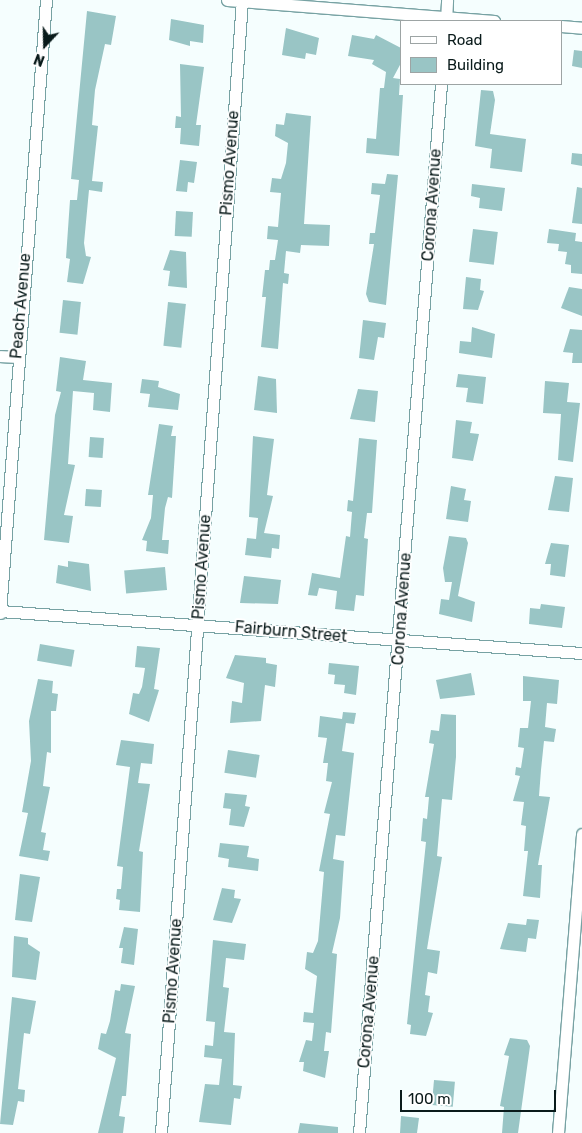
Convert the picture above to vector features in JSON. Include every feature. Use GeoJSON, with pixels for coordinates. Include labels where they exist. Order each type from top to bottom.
{"type":"FeatureCollection","features":[{"type":"Feature","properties":{"kind":"street","name":"Peach Avenue"},"geometry":{"type":"LineString","coordinates":[[0,612],[17,357],[46,0]]}},
{"type":"Feature","properties":{"kind":"street"},"geometry":{"type":"LineString","coordinates":[[228,0],[470,20]]}},
{"type":"Feature","properties":{"kind":"street"},"geometry":{"type":"LineString","coordinates":[[446,19],[447,0]]}},
{"type":"Feature","properties":{"kind":"street","name":"Pismo Avenue"},"geometry":{"type":"LineString","coordinates":[[162,1133],[242,1]]}},
{"type":"Feature","properties":{"kind":"street"},"geometry":{"type":"LineString","coordinates":[[562,26],[582,28]]}},
{"type":"Feature","properties":{"kind":"street","name":"Corona Avenue"},"geometry":{"type":"LineString","coordinates":[[358,1133],[400,641],[441,85]]}},
{"type":"Feature","properties":{"kind":"street"},"geometry":{"type":"LineString","coordinates":[[0,356],[17,357]]}},
{"type":"Feature","properties":{"kind":"street","name":"Fairburn Street"},"geometry":{"type":"LineString","coordinates":[[0,612],[582,653]]}},
{"type":"Feature","properties":{"kind":"street"},"geometry":{"type":"LineString","coordinates":[[558,1133],[582,834]]}},
{"type":"Feature","properties":{"kind":"building"},"geometry":{"type":"Polygon","coordinates":[[[87,11],[116,16],[111,45],[105,44],[95,90],[92,125],[98,126],[92,181],[103,182],[102,192],[89,190],[84,243],[86,256],[91,257],[83,284],[67,282],[70,259],[66,258],[70,200],[77,200],[79,180],[71,179],[87,11]]]}},
{"type":"Feature","properties":{"kind":"building"},"geometry":{"type":"Polygon","coordinates":[[[171,19],[204,25],[203,43],[190,41],[190,46],[169,40],[171,19]]]}},
{"type":"Feature","properties":{"kind":"building"},"geometry":{"type":"Polygon","coordinates":[[[286,28],[319,38],[316,55],[306,53],[305,59],[282,55],[286,28]]]}},
{"type":"Feature","properties":{"kind":"building"},"geometry":{"type":"Polygon","coordinates":[[[352,35],[374,39],[376,35],[400,47],[400,65],[393,78],[400,79],[399,95],[403,95],[399,156],[366,153],[367,138],[376,139],[380,88],[384,88],[386,72],[372,64],[374,60],[348,56],[352,35]]]}},
{"type":"Feature","properties":{"kind":"building"},"geometry":{"type":"Polygon","coordinates":[[[574,50],[582,51],[582,68],[572,66],[574,50]]]}},
{"type":"Feature","properties":{"kind":"building"},"geometry":{"type":"Polygon","coordinates":[[[180,64],[204,67],[196,125],[201,125],[199,146],[180,144],[181,128],[175,128],[176,116],[181,117],[180,64]]]}},
{"type":"Feature","properties":{"kind":"building"},"geometry":{"type":"Polygon","coordinates":[[[481,90],[493,91],[495,100],[490,134],[526,139],[522,172],[490,168],[492,149],[475,146],[481,90]]]}},
{"type":"Feature","properties":{"kind":"building"},"geometry":{"type":"Polygon","coordinates":[[[286,113],[311,116],[304,224],[330,225],[329,246],[301,245],[300,253],[286,251],[284,273],[289,274],[288,284],[283,283],[278,349],[261,347],[266,297],[262,297],[265,270],[269,270],[270,260],[275,260],[278,240],[267,239],[268,226],[278,227],[281,193],[270,192],[272,178],[281,179],[286,163],[288,143],[275,136],[276,124],[284,125],[286,113]]]}},
{"type":"Feature","properties":{"kind":"building"},"geometry":{"type":"Polygon","coordinates":[[[572,153],[582,154],[582,166],[571,164],[572,153]]]}},
{"type":"Feature","properties":{"kind":"building"},"geometry":{"type":"Polygon","coordinates":[[[180,160],[197,162],[194,183],[188,182],[187,192],[176,191],[180,160]]]}},
{"type":"Feature","properties":{"kind":"building"},"geometry":{"type":"Polygon","coordinates":[[[387,174],[398,175],[386,305],[369,302],[366,294],[374,244],[369,244],[370,233],[375,233],[380,195],[371,194],[372,183],[385,184],[387,174]]]}},
{"type":"Feature","properties":{"kind":"building"},"geometry":{"type":"Polygon","coordinates":[[[472,184],[505,188],[502,211],[479,208],[480,198],[471,196],[472,184]]]}},
{"type":"Feature","properties":{"kind":"building"},"geometry":{"type":"Polygon","coordinates":[[[577,187],[582,188],[582,224],[572,223],[577,187]]]}},
{"type":"Feature","properties":{"kind":"building"},"geometry":{"type":"Polygon","coordinates":[[[176,211],[193,212],[192,237],[175,236],[176,211]]]}},
{"type":"Feature","properties":{"kind":"building"},"geometry":{"type":"Polygon","coordinates":[[[473,229],[498,232],[494,265],[469,262],[473,229]]]}},
{"type":"Feature","properties":{"kind":"building"},"geometry":{"type":"Polygon","coordinates":[[[549,229],[576,233],[575,241],[582,242],[582,274],[571,273],[571,265],[565,264],[567,252],[558,251],[559,244],[547,243],[549,229]]]}},
{"type":"Feature","properties":{"kind":"building"},"geometry":{"type":"Polygon","coordinates":[[[170,250],[186,252],[187,288],[168,286],[170,271],[163,270],[170,250]]]}},
{"type":"Feature","properties":{"kind":"building"},"geometry":{"type":"Polygon","coordinates":[[[466,277],[481,279],[480,290],[484,291],[478,310],[463,309],[466,277]]]}},
{"type":"Feature","properties":{"kind":"building"},"geometry":{"type":"Polygon","coordinates":[[[569,287],[582,289],[582,316],[561,308],[569,287]]]}},
{"type":"Feature","properties":{"kind":"building"},"geometry":{"type":"Polygon","coordinates":[[[63,300],[81,302],[77,335],[60,333],[63,300]]]}},
{"type":"Feature","properties":{"kind":"building"},"geometry":{"type":"Polygon","coordinates":[[[168,302],[186,304],[181,348],[163,346],[168,302]]]}},
{"type":"Feature","properties":{"kind":"building"},"geometry":{"type":"Polygon","coordinates":[[[363,320],[386,323],[384,338],[378,337],[374,360],[359,358],[363,320]]]}},
{"type":"Feature","properties":{"kind":"building"},"geometry":{"type":"Polygon","coordinates":[[[472,327],[495,334],[492,358],[459,353],[460,341],[471,342],[472,327]]]}},
{"type":"Feature","properties":{"kind":"building"},"geometry":{"type":"Polygon","coordinates":[[[570,329],[582,330],[582,363],[572,363],[573,353],[563,352],[570,329]]]}},
{"type":"Feature","properties":{"kind":"building"},"geometry":{"type":"Polygon","coordinates":[[[60,357],[86,361],[83,380],[112,383],[110,412],[93,410],[94,393],[73,391],[68,464],[75,465],[64,515],[73,516],[69,543],[44,540],[55,415],[61,392],[56,391],[60,357]]]}},
{"type":"Feature","properties":{"kind":"building"},"geometry":{"type":"Polygon","coordinates":[[[458,374],[486,377],[483,404],[466,402],[468,388],[456,387],[458,374]]]}},
{"type":"Feature","properties":{"kind":"building"},"geometry":{"type":"Polygon","coordinates":[[[258,376],[276,379],[277,413],[254,410],[258,376]]]}},
{"type":"Feature","properties":{"kind":"building"},"geometry":{"type":"Polygon","coordinates":[[[142,379],[159,381],[158,387],[180,394],[178,410],[148,407],[150,394],[140,393],[142,379]]]}},
{"type":"Feature","properties":{"kind":"building"},"geometry":{"type":"Polygon","coordinates":[[[545,381],[569,383],[567,402],[580,403],[573,462],[558,460],[561,414],[543,413],[545,381]]]}},
{"type":"Feature","properties":{"kind":"building"},"geometry":{"type":"Polygon","coordinates":[[[358,389],[378,391],[375,422],[350,419],[358,389]]]}},
{"type":"Feature","properties":{"kind":"building"},"geometry":{"type":"Polygon","coordinates":[[[456,420],[472,422],[470,433],[479,434],[473,461],[452,458],[456,420]]]}},
{"type":"Feature","properties":{"kind":"building"},"geometry":{"type":"Polygon","coordinates":[[[159,424],[173,426],[171,436],[176,436],[172,498],[168,497],[165,508],[162,540],[169,540],[168,554],[146,551],[147,541],[142,540],[151,518],[153,495],[148,495],[159,424]]]}},
{"type":"Feature","properties":{"kind":"building"},"geometry":{"type":"Polygon","coordinates":[[[253,436],[274,439],[267,495],[273,496],[264,533],[280,535],[279,549],[272,548],[271,558],[245,555],[247,538],[256,539],[258,518],[249,517],[253,436]]]}},
{"type":"Feature","properties":{"kind":"building"},"geometry":{"type":"Polygon","coordinates":[[[90,437],[104,438],[103,458],[89,457],[90,437]]]}},
{"type":"Feature","properties":{"kind":"building"},"geometry":{"type":"Polygon","coordinates":[[[359,438],[377,440],[372,513],[367,513],[364,538],[368,539],[364,596],[356,595],[354,611],[335,609],[337,591],[319,588],[317,596],[308,595],[312,573],[340,578],[346,536],[350,537],[352,512],[347,511],[348,500],[353,501],[359,438]]]}},
{"type":"Feature","properties":{"kind":"building"},"geometry":{"type":"Polygon","coordinates":[[[555,476],[573,478],[569,512],[548,510],[555,476]]]}},
{"type":"Feature","properties":{"kind":"building"},"geometry":{"type":"Polygon","coordinates":[[[451,486],[466,489],[464,500],[471,501],[468,522],[446,519],[451,486]]]}},
{"type":"Feature","properties":{"kind":"building"},"geometry":{"type":"Polygon","coordinates":[[[86,489],[102,490],[101,507],[85,506],[86,489]]]}},
{"type":"Feature","properties":{"kind":"building"},"geometry":{"type":"Polygon","coordinates":[[[449,536],[466,538],[468,543],[458,596],[475,602],[472,622],[439,614],[441,599],[449,600],[452,582],[445,582],[443,568],[449,536]]]}},
{"type":"Feature","properties":{"kind":"building"},"geometry":{"type":"Polygon","coordinates":[[[551,543],[569,545],[565,577],[550,575],[551,564],[545,564],[551,543]]]}},
{"type":"Feature","properties":{"kind":"building"},"geometry":{"type":"Polygon","coordinates":[[[68,561],[89,564],[91,591],[56,583],[58,565],[68,567],[68,561]]]}},
{"type":"Feature","properties":{"kind":"building"},"geometry":{"type":"Polygon","coordinates":[[[165,567],[167,590],[126,593],[124,571],[165,567]]]}},
{"type":"Feature","properties":{"kind":"building"},"geometry":{"type":"Polygon","coordinates":[[[244,576],[281,580],[278,604],[240,603],[244,576]]]}},
{"type":"Feature","properties":{"kind":"building"},"geometry":{"type":"Polygon","coordinates":[[[541,604],[565,607],[562,628],[529,624],[530,608],[540,609],[541,604]]]}},
{"type":"Feature","properties":{"kind":"building"},"geometry":{"type":"Polygon","coordinates":[[[40,644],[74,650],[72,667],[37,661],[40,644]]]}},
{"type":"Feature","properties":{"kind":"building"},"geometry":{"type":"Polygon","coordinates":[[[137,646],[160,648],[154,689],[159,690],[149,722],[129,714],[133,693],[139,694],[142,687],[145,668],[135,667],[137,646]]]}},
{"type":"Feature","properties":{"kind":"building"},"geometry":{"type":"Polygon","coordinates":[[[235,655],[266,658],[266,663],[277,665],[275,687],[265,685],[261,721],[230,723],[232,701],[242,703],[244,683],[226,678],[235,655]]]}},
{"type":"Feature","properties":{"kind":"building"},"geometry":{"type":"Polygon","coordinates":[[[329,663],[359,666],[356,695],[344,693],[345,685],[334,684],[335,675],[328,674],[329,663]]]}},
{"type":"Feature","properties":{"kind":"building"},"geometry":{"type":"Polygon","coordinates":[[[471,673],[475,695],[440,699],[436,680],[471,673]]]}},
{"type":"Feature","properties":{"kind":"building"},"geometry":{"type":"Polygon","coordinates":[[[523,676],[559,680],[557,704],[547,703],[545,727],[556,729],[554,742],[544,741],[541,770],[539,796],[550,797],[538,865],[542,865],[540,898],[523,896],[528,851],[524,851],[526,826],[521,825],[524,802],[513,801],[520,776],[515,775],[516,767],[521,768],[524,748],[518,747],[520,728],[528,728],[531,701],[523,701],[523,676]]]}},
{"type":"Feature","properties":{"kind":"building"},"geometry":{"type":"Polygon","coordinates":[[[38,679],[53,681],[52,693],[58,694],[56,711],[51,711],[51,753],[47,752],[43,786],[50,787],[41,832],[46,833],[43,850],[50,851],[48,861],[19,856],[28,813],[22,812],[31,761],[29,721],[38,679]]]}},
{"type":"Feature","properties":{"kind":"building"},"geometry":{"type":"Polygon","coordinates":[[[343,712],[356,713],[354,724],[346,723],[342,751],[354,753],[345,836],[336,835],[333,859],[344,861],[340,918],[332,953],[337,954],[331,1033],[326,1032],[324,1051],[329,1051],[325,1078],[303,1071],[304,1062],[299,1062],[306,1040],[312,1041],[314,1023],[303,1022],[304,1012],[313,1013],[317,976],[305,969],[307,952],[313,953],[318,941],[324,872],[319,871],[330,814],[324,813],[332,782],[326,781],[328,763],[323,763],[327,738],[318,737],[320,716],[342,719],[343,712]]]}},
{"type":"Feature","properties":{"kind":"building"},"geometry":{"type":"Polygon","coordinates":[[[441,714],[456,715],[456,757],[452,800],[442,799],[437,856],[442,857],[427,949],[440,951],[437,974],[428,972],[425,995],[430,996],[428,1012],[433,1013],[426,1036],[410,1034],[411,1025],[407,1024],[426,842],[421,841],[423,818],[427,819],[429,797],[425,797],[434,744],[429,743],[431,730],[439,731],[441,714]]]}},
{"type":"Feature","properties":{"kind":"building"},"geometry":{"type":"Polygon","coordinates":[[[121,740],[154,744],[152,764],[141,763],[138,783],[150,784],[139,851],[143,852],[140,912],[119,910],[120,900],[116,899],[117,889],[121,889],[123,867],[117,866],[130,767],[116,765],[121,740]]]}},
{"type":"Feature","properties":{"kind":"building"},"geometry":{"type":"Polygon","coordinates":[[[228,750],[260,755],[256,778],[224,773],[228,750]]]}},
{"type":"Feature","properties":{"kind":"building"},"geometry":{"type":"Polygon","coordinates":[[[225,793],[247,795],[245,806],[250,807],[244,827],[229,825],[231,809],[223,808],[225,793]]]}},
{"type":"Feature","properties":{"kind":"building"},"geometry":{"type":"Polygon","coordinates":[[[220,843],[249,846],[247,857],[259,859],[258,871],[228,867],[229,859],[218,857],[220,843]]]}},
{"type":"Feature","properties":{"kind":"building"},"geometry":{"type":"Polygon","coordinates":[[[20,874],[40,877],[32,922],[15,920],[20,874]]]}},
{"type":"Feature","properties":{"kind":"building"},"geometry":{"type":"Polygon","coordinates":[[[222,888],[235,890],[234,898],[241,899],[232,923],[213,920],[222,888]]]}},
{"type":"Feature","properties":{"kind":"building"},"geometry":{"type":"Polygon","coordinates":[[[527,919],[539,920],[536,939],[528,938],[526,952],[500,949],[508,923],[526,925],[527,919]]]}},
{"type":"Feature","properties":{"kind":"building"},"geometry":{"type":"Polygon","coordinates":[[[124,927],[138,929],[134,965],[121,963],[123,948],[119,948],[124,927]]]}},
{"type":"Feature","properties":{"kind":"building"},"geometry":{"type":"Polygon","coordinates":[[[14,936],[28,938],[28,944],[40,952],[36,980],[12,977],[14,936]]]}},
{"type":"Feature","properties":{"kind":"building"},"geometry":{"type":"Polygon","coordinates":[[[213,940],[246,944],[244,960],[226,958],[223,987],[229,988],[224,1032],[235,1033],[233,1085],[242,1086],[240,1099],[234,1098],[231,1125],[199,1122],[205,1084],[219,1085],[222,1059],[204,1057],[205,1045],[213,1046],[215,1022],[206,1021],[213,940]]]}},
{"type":"Feature","properties":{"kind":"building"},"geometry":{"type":"Polygon","coordinates":[[[121,984],[135,986],[125,1033],[131,1034],[126,1096],[122,1096],[119,1116],[125,1117],[123,1133],[98,1133],[116,1058],[98,1049],[101,1033],[106,1034],[110,1021],[115,990],[120,991],[121,984]]]}},
{"type":"Feature","properties":{"kind":"building"},"geometry":{"type":"Polygon","coordinates":[[[12,997],[36,1001],[30,1034],[24,1033],[18,1089],[25,1090],[24,1102],[18,1101],[13,1125],[0,1124],[12,997]]]}},
{"type":"Feature","properties":{"kind":"building"},"geometry":{"type":"Polygon","coordinates":[[[510,1038],[527,1040],[530,1046],[518,1133],[502,1133],[504,1107],[500,1106],[509,1056],[504,1055],[510,1038]]]}},
{"type":"Feature","properties":{"kind":"building"},"geometry":{"type":"Polygon","coordinates":[[[434,1080],[455,1082],[453,1107],[432,1105],[434,1080]]]}},
{"type":"Feature","properties":{"kind":"building"},"geometry":{"type":"Polygon","coordinates":[[[401,1116],[419,1118],[417,1133],[400,1133],[401,1116]]]}},
{"type":"Feature","properties":{"kind":"building"},"geometry":{"type":"Polygon","coordinates":[[[300,1123],[338,1127],[338,1133],[298,1133],[300,1123]]]}}]}
